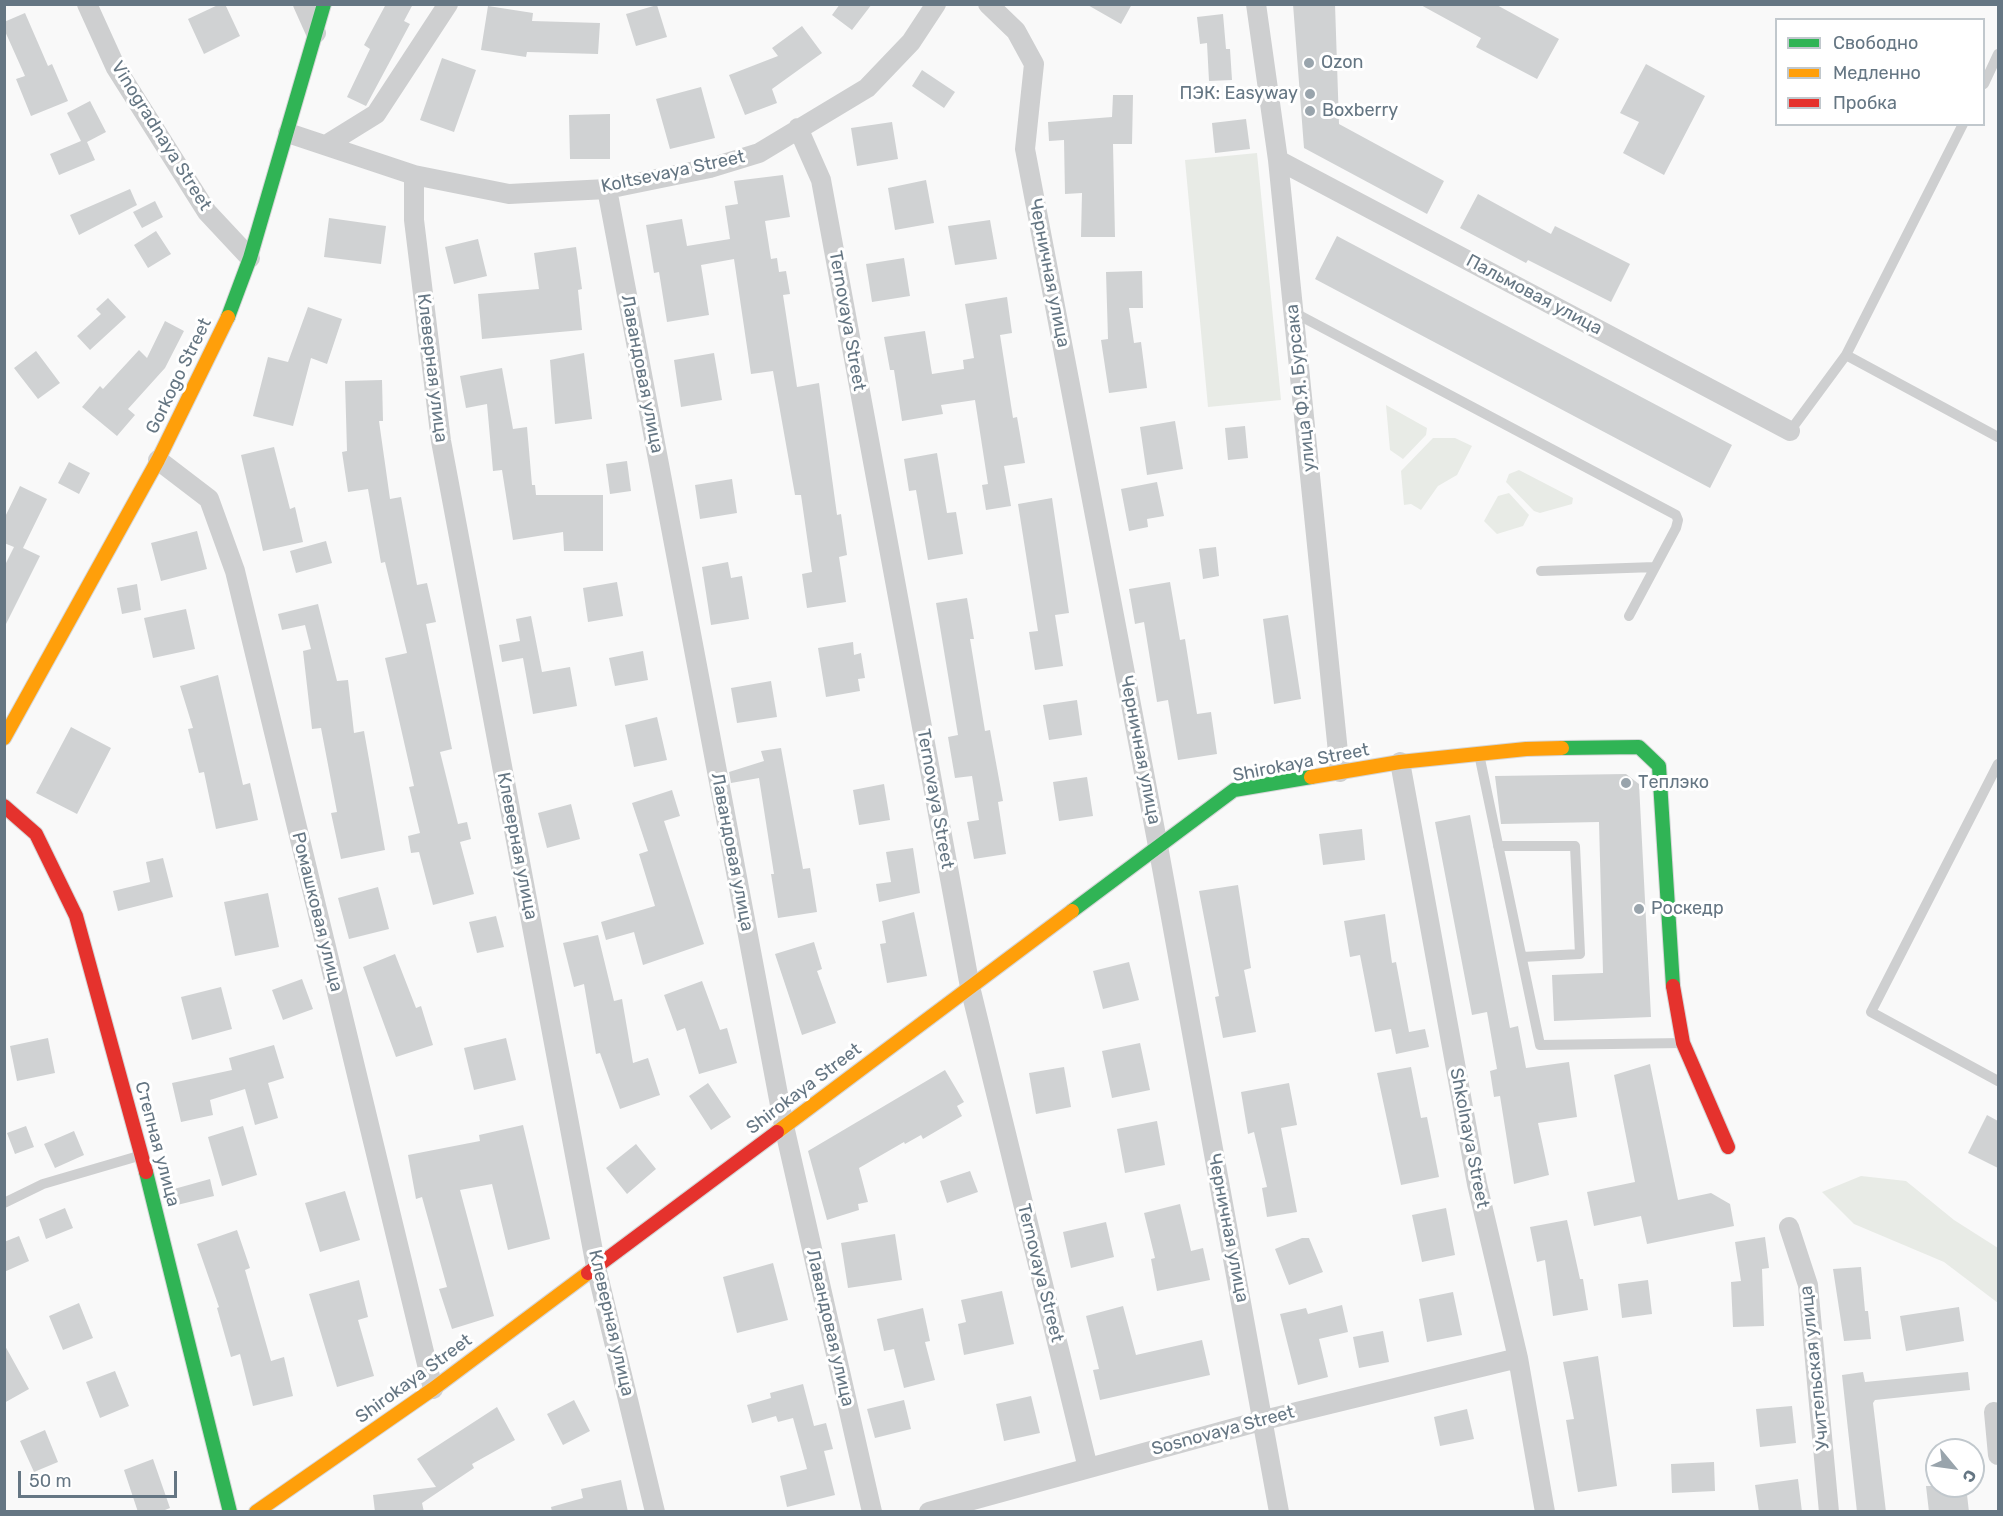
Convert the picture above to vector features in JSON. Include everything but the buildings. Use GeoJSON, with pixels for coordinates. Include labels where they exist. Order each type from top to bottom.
{"type":"FeatureCollection","features":[{"type":"Feature","properties":{"kind":"street","name":"Vinogradnaya Street"},"geometry":{"type":"LineString","coordinates":[[87,4],[116,68],[207,212],[250,258]]}},
{"type":"Feature","properties":{"kind":"street"},"geometry":{"type":"LineString","coordinates":[[303,4],[316,33]]}},
{"type":"Feature","properties":{"kind":"street","name":"Gorkogo Street"},"geometry":{"type":"LineString","coordinates":[[4,738],[158,460],[225,326],[250,258],[324,4]]}},
{"type":"Feature","properties":{"kind":"street"},"geometry":{"type":"LineString","coordinates":[[326,146],[376,114],[448,4]]}},
{"type":"Feature","properties":{"kind":"street","name":"Koltsevaya Street"},"geometry":{"type":"LineString","coordinates":[[288,133],[414,175],[509,194],[607,189],[710,168],[759,153],[867,88],[911,42],[936,4]]}},
{"type":"Feature","properties":{"kind":"street","name":"Черничная улица"},"geometry":{"type":"LineString","coordinates":[[988,4],[1016,31],[1034,64],[1025,149],[1158,846],[1279,1512]]}},
{"type":"Feature","properties":{"kind":"street","name":"улица Ф.Я. Бурсака"},"geometry":{"type":"LineString","coordinates":[[1256,4],[1278,160],[1340,772]]}},
{"type":"Feature","properties":{"kind":"street","name":"Ternovaya Street"},"geometry":{"type":"LineString","coordinates":[[798,128],[821,180],[970,987],[1088,1468]]}},
{"type":"Feature","properties":{"kind":"street","name":"Пальмовая улица"},"geometry":{"type":"LineString","coordinates":[[1278,160],[1790,431]]}},
{"type":"Feature","properties":{"kind":"street","name":"Клеверная улица"},"geometry":{"type":"LineString","coordinates":[[414,175],[414,220],[441,441],[597,1267],[656,1512]]}},
{"type":"Feature","properties":{"kind":"street","name":"Лавандовая улица"},"geometry":{"type":"LineString","coordinates":[[607,189],[784,1126],[872,1512]]}},
{"type":"Feature","properties":{"kind":"street","name":"Ромашковая улица"},"geometry":{"type":"LineString","coordinates":[[158,460],[209,499],[235,571],[433,1389]]}},
{"type":"Feature","properties":{"kind":"street","name":"Shirokaya Street"},"geometry":{"type":"LineString","coordinates":[[256,1512],[433,1389],[1234,790],[1400,762],[1526,749],[1639,747],[1659,766],[1673,989],[1683,1043],[1728,1147]]}},
{"type":"Feature","properties":{"kind":"street","name":"Shkolnaya Street"},"geometry":{"type":"LineString","coordinates":[[1400,762],[1477,1184],[1518,1358],[1545,1512]]}},
{"type":"Feature","properties":{"kind":"street","name":"Степная улица"},"geometry":{"type":"LineString","coordinates":[[4,806],[36,834],[76,916],[142,1155],[230,1512]]}},
{"type":"Feature","properties":{"kind":"street","name":"Учительская улица"},"geometry":{"type":"LineString","coordinates":[[1790,1227],[1808,1285],[1829,1512]]}},
{"type":"Feature","properties":{"kind":"street","name":"Sosnovaya Street"},"geometry":{"type":"LineString","coordinates":[[929,1512],[1264,1420],[1518,1358]]}},
{"type":"Feature","properties":{"kind":"street"},"geometry":{"type":"LineString","coordinates":[[1994,1412],[1998,1455]]}},
{"type":"Feature","properties":{"kind":"lane"},"geometry":{"type":"LineString","coordinates":[[1985,80],[1998,54]]}},
{"type":"Feature","properties":{"kind":"lane"},"geometry":{"type":"LineString","coordinates":[[1790,431],[1846,355],[1962,126]]}},
{"type":"Feature","properties":{"kind":"lane"},"geometry":{"type":"LineString","coordinates":[[1293,312],[1676,515],[1678,520],[1676,528],[1629,616]]}},
{"type":"Feature","properties":{"kind":"lane"},"geometry":{"type":"LineString","coordinates":[[1846,355],[1998,436]]}},
{"type":"Feature","properties":{"kind":"lane"},"geometry":{"type":"LineString","coordinates":[[1541,571],[1655,567]]}},
{"type":"Feature","properties":{"kind":"lane"},"geometry":{"type":"LineString","coordinates":[[1479,754],[1540,1045],[1683,1043]]}},
{"type":"Feature","properties":{"kind":"lane"},"geometry":{"type":"LineString","coordinates":[[1998,764],[1871,1012],[1998,1081]]}},
{"type":"Feature","properties":{"kind":"lane"},"geometry":{"type":"LineString","coordinates":[[1498,846],[1575,846],[1580,954],[1522,957]]}},
{"type":"Feature","properties":{"kind":"lane"},"geometry":{"type":"LineString","coordinates":[[4,1203],[43,1184],[142,1155]]}},
{"type":"Feature","properties":{"kind":"shaded area"},"geometry":{"type":"Polygon","coordinates":[[[1257,153],[1281,400],[1208,407],[1185,160],[1257,153]]]}},
{"type":"Feature","properties":{"kind":"shaded area"},"geometry":{"type":"Polygon","coordinates":[[[1386,405],[1427,428],[1426,435],[1403,459],[1390,450],[1386,405]]]}},
{"type":"Feature","properties":{"kind":"shaded area"},"geometry":{"type":"Polygon","coordinates":[[[1433,438],[1455,438],[1472,446],[1457,475],[1438,486],[1421,510],[1411,504],[1404,505],[1401,471],[1433,438]]]}},
{"type":"Feature","properties":{"kind":"shaded area"},"geometry":{"type":"Polygon","coordinates":[[[1519,470],[1573,498],[1572,504],[1540,513],[1534,511],[1506,482],[1509,474],[1519,470]]]}},
{"type":"Feature","properties":{"kind":"shaded area"},"geometry":{"type":"Polygon","coordinates":[[[1509,493],[1529,515],[1523,526],[1497,534],[1484,521],[1498,496],[1509,493]]]}},
{"type":"Feature","properties":{"kind":"shaded area"},"geometry":{"type":"Polygon","coordinates":[[[1861,1176],[1906,1181],[1954,1220],[1998,1248],[1998,1303],[1944,1262],[1854,1224],[1822,1192],[1861,1176]]]}},
{"type":"Feature","properties":{"kind":"traffic: fast"},"geometry":{"type":"LineString","coordinates":[[228,317],[250,258],[324,4]]}},
{"type":"Feature","properties":{"kind":"traffic: fast"},"geometry":{"type":"LineString","coordinates":[[1562,748],[1639,747],[1659,766],[1673,986]]}},
{"type":"Feature","properties":{"kind":"traffic: fast"},"geometry":{"type":"LineString","coordinates":[[1072,911],[1234,790],[1311,777]]}},
{"type":"Feature","properties":{"kind":"traffic: fast"},"geometry":{"type":"LineString","coordinates":[[146,1172],[230,1512]]}},
{"type":"Feature","properties":{"kind":"traffic: slow"},"geometry":{"type":"LineString","coordinates":[[4,738],[158,460],[228,317]]}},
{"type":"Feature","properties":{"kind":"traffic: slow"},"geometry":{"type":"LineString","coordinates":[[1311,777],[1400,762],[1526,749],[1562,748]]}},
{"type":"Feature","properties":{"kind":"traffic: slow"},"geometry":{"type":"LineString","coordinates":[[777,1132],[1072,911]]}},
{"type":"Feature","properties":{"kind":"traffic: slow"},"geometry":{"type":"LineString","coordinates":[[256,1512],[433,1389],[588,1273]]}},
{"type":"Feature","properties":{"kind":"traffic: jam"},"geometry":{"type":"LineString","coordinates":[[4,806],[36,834],[76,916],[146,1172]]}},
{"type":"Feature","properties":{"kind":"traffic: jam"},"geometry":{"type":"LineString","coordinates":[[1673,986],[1683,1043],[1728,1147]]}},
{"type":"Feature","properties":{"kind":"traffic: jam"},"geometry":{"type":"LineString","coordinates":[[588,1273],[777,1132]]}},
{"type":"Feature","properties":{"kind":"place","name":"Ozon"},"geometry":{"type":"Point","coordinates":[1309,63]}},
{"type":"Feature","properties":{"kind":"place","name":"ПЭК: Easyway"},"geometry":{"type":"Point","coordinates":[1310,94]}},
{"type":"Feature","properties":{"kind":"place","name":"Boxberry"},"geometry":{"type":"Point","coordinates":[1310,111]}},
{"type":"Feature","properties":{"kind":"place","name":"Теплэко"},"geometry":{"type":"Point","coordinates":[1626,783]}},
{"type":"Feature","properties":{"kind":"place","name":"Роскедр"},"geometry":{"type":"Point","coordinates":[1639,909]}}]}
